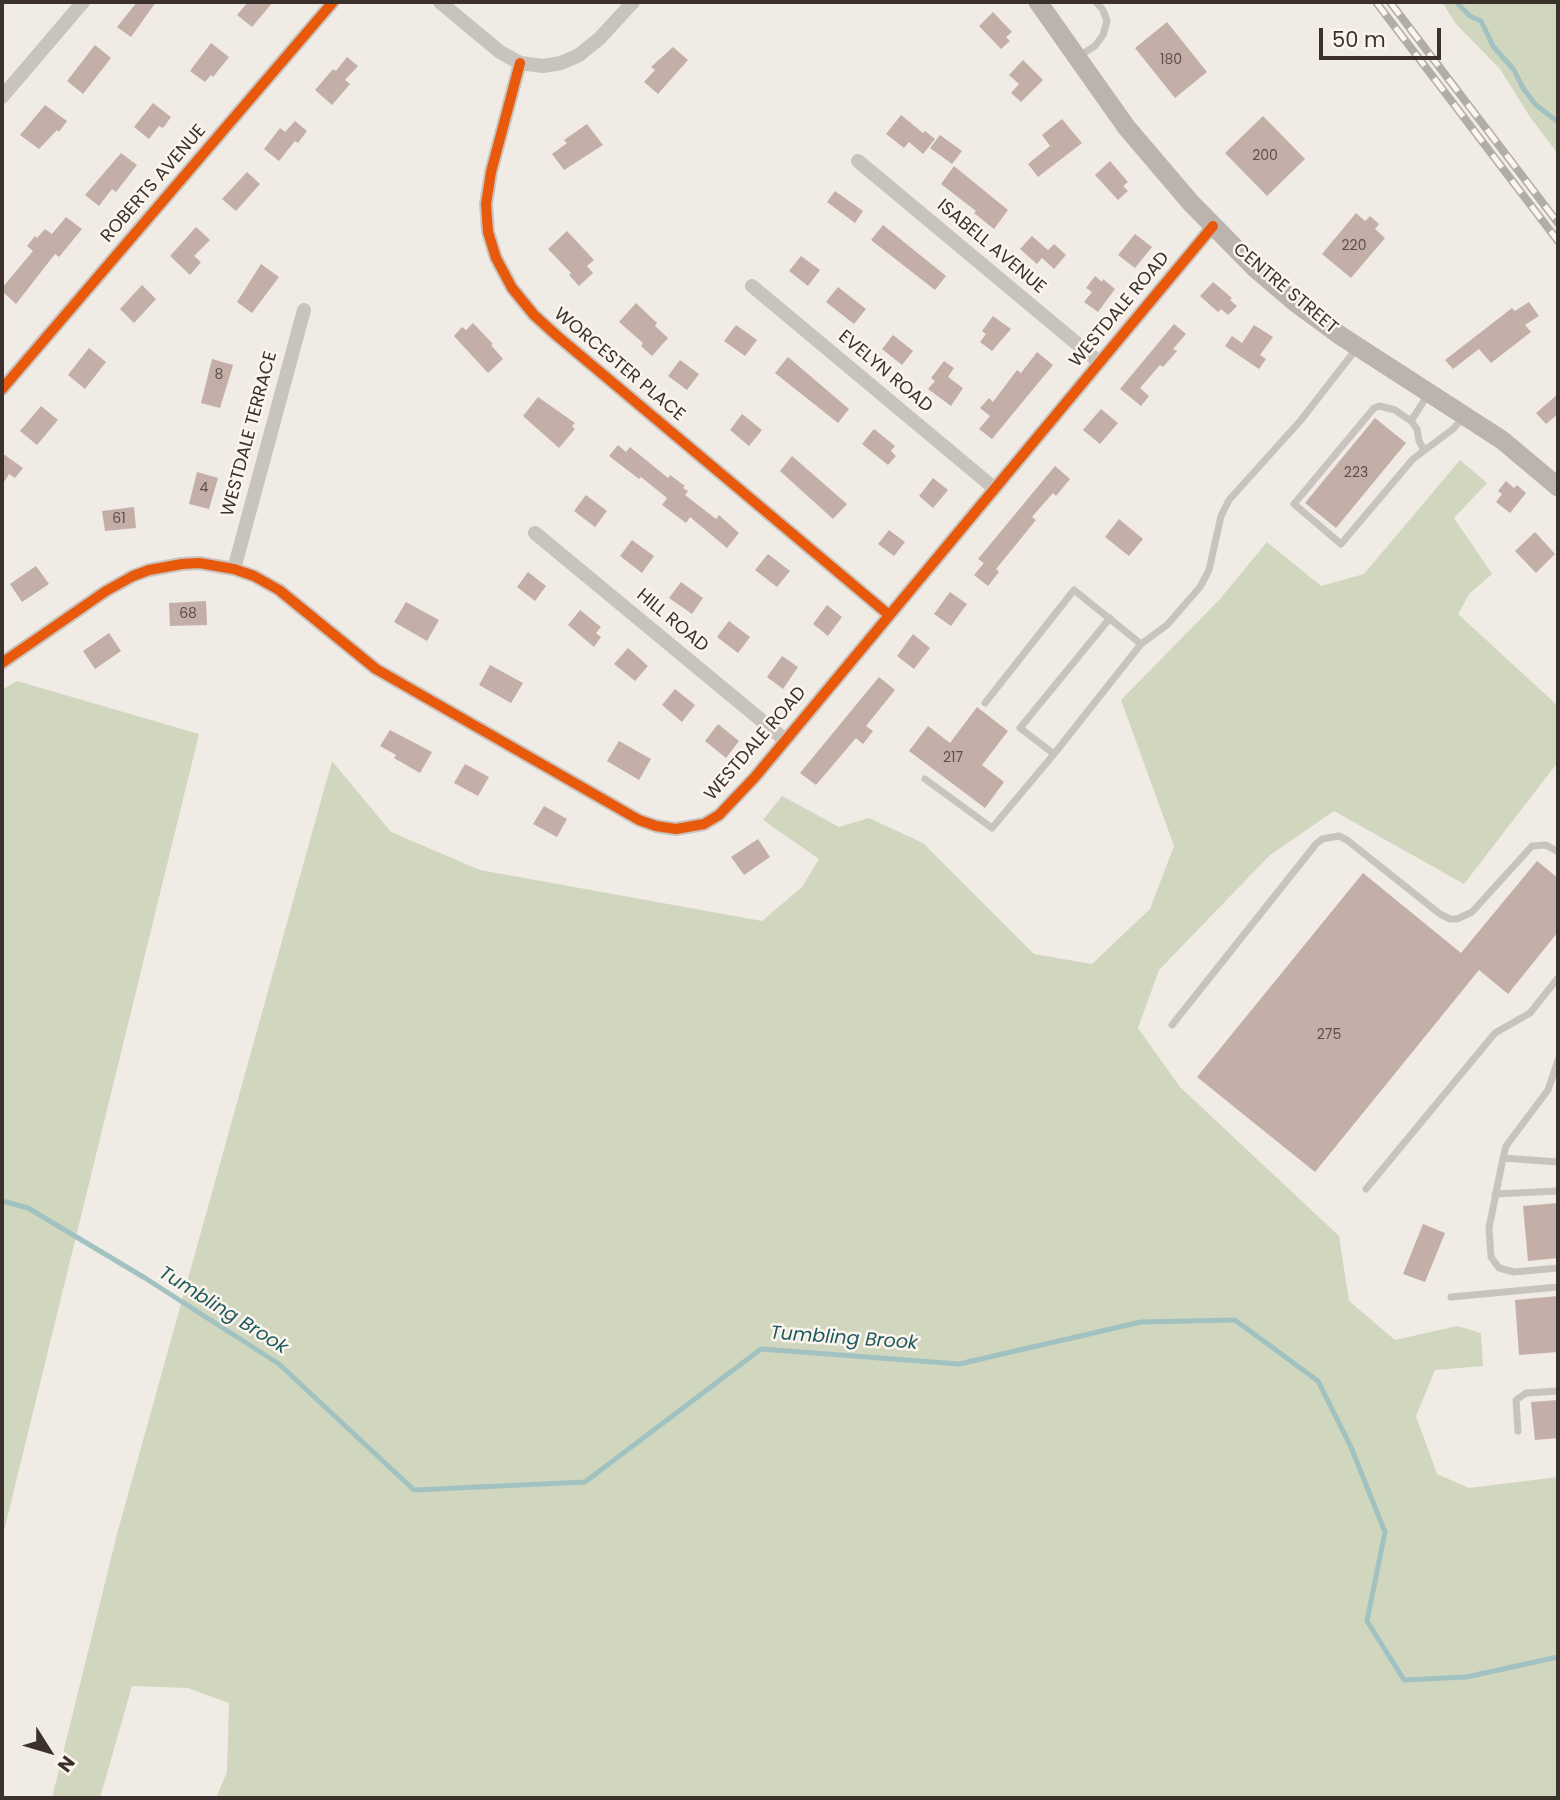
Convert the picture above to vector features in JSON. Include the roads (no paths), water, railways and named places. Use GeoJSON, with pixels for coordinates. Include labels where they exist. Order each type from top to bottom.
{"type":"FeatureCollection","features":[{"type":"Feature","properties":{"kind":"main road","name":"CENTRE STREET"},"geometry":{"type":"LineString","coordinates":[[1038,2],[1127,128],[1213,226],[1281,291],[1357,348],[1466,415],[1522,455],[1558,487]]}},
{"type":"Feature","properties":{"kind":"street"},"geometry":{"type":"LineString","coordinates":[[2,97],[83,2]]}},
{"type":"Feature","properties":{"kind":"street","name":"ROBERTS AVENUE"},"geometry":{"type":"LineString","coordinates":[[2,389],[333,2]]}},
{"type":"Feature","properties":{"kind":"street"},"geometry":{"type":"LineString","coordinates":[[440,2],[500,52],[531,65],[554,65],[579,55],[600,38],[633,2]]}},
{"type":"Feature","properties":{"kind":"street","name":"WORCESTER PLACE"},"geometry":{"type":"LineString","coordinates":[[520,62],[491,172],[486,204],[492,245],[512,288],[534,315],[556,335],[889,615]]}},
{"type":"Feature","properties":{"kind":"street","name":"ISABELL AVENUE"},"geometry":{"type":"LineString","coordinates":[[858,161],[1099,362]]}},
{"type":"Feature","properties":{"kind":"street","name":"WESTDALE ROAD"},"geometry":{"type":"LineString","coordinates":[[2,663],[106,591],[133,576],[182,564],[199,563],[234,569],[254,576],[279,590],[376,669],[632,816],[656,826],[686,828],[712,820],[738,796],[1213,226]]}},
{"type":"Feature","properties":{"kind":"street","name":"EVELYN ROAD"},"geometry":{"type":"LineString","coordinates":[[752,286],[994,488]]}},
{"type":"Feature","properties":{"kind":"street","name":"WESTDALE TERRACE"},"geometry":{"type":"LineString","coordinates":[[234,569],[304,310]]}},
{"type":"Feature","properties":{"kind":"street","name":"HILL ROAD"},"geometry":{"type":"LineString","coordinates":[[535,533],[784,740]]}},
{"type":"Feature","properties":{"kind":"lane"},"geometry":{"type":"LineString","coordinates":[[1076,57],[1095,46],[1103,34],[1107,21],[1096,2]]}},
{"type":"Feature","properties":{"kind":"lane"},"geometry":{"type":"LineString","coordinates":[[925,779],[992,828],[1141,643],[1167,625],[1200,587],[1209,570],[1221,516],[1228,500],[1301,420],[1357,348]]}},
{"type":"Feature","properties":{"kind":"lane"},"geometry":{"type":"LineString","coordinates":[[1410,421],[1430,392]]}},
{"type":"Feature","properties":{"kind":"lane"},"geometry":{"type":"LineString","coordinates":[[1424,450],[1417,429],[1410,421],[1395,410],[1380,406],[1374,408],[1294,504],[1341,544],[1413,459],[1453,429],[1466,415]]}},
{"type":"Feature","properties":{"kind":"lane"},"geometry":{"type":"LineString","coordinates":[[985,703],[1074,590],[1141,643]]}},
{"type":"Feature","properties":{"kind":"lane"},"geometry":{"type":"LineString","coordinates":[[1054,754],[1020,728],[1110,618]]}},
{"type":"Feature","properties":{"kind":"lane"},"geometry":{"type":"LineString","coordinates":[[1172,1025],[1322,839],[1339,836],[1347,840],[1440,914],[1450,919],[1457,919],[1472,912],[1532,846],[1546,845],[1558,852]]}},
{"type":"Feature","properties":{"kind":"lane"},"geometry":{"type":"LineString","coordinates":[[1366,1189],[1495,1033],[1530,1013],[1558,978]]}},
{"type":"Feature","properties":{"kind":"lane"},"geometry":{"type":"LineString","coordinates":[[1558,1060],[1548,1090],[1506,1146],[1489,1228],[1491,1257],[1499,1268],[1514,1272],[1558,1268]]}},
{"type":"Feature","properties":{"kind":"lane"},"geometry":{"type":"LineString","coordinates":[[1503,1158],[1558,1162]]}},
{"type":"Feature","properties":{"kind":"lane"},"geometry":{"type":"LineString","coordinates":[[1495,1194],[1558,1191]]}},
{"type":"Feature","properties":{"kind":"lane"},"geometry":{"type":"LineString","coordinates":[[1451,1297],[1558,1287]]}},
{"type":"Feature","properties":{"kind":"lane"},"geometry":{"type":"LineString","coordinates":[[1518,1431],[1516,1401],[1526,1393],[1558,1391]]}},
{"type":"Feature","properties":{"kind":"waterway"},"geometry":{"type":"LineString","coordinates":[[1456,2],[1470,16],[1481,21],[1493,46],[1514,70],[1523,88],[1536,105],[1558,122]]}},
{"type":"Feature","properties":{"kind":"waterway","name":"Tumbling Brook"},"geometry":{"type":"LineString","coordinates":[[2,1201],[28,1208],[145,1278],[279,1364],[414,1490],[585,1482],[761,1349],[959,1364],[1141,1322],[1235,1320],[1318,1381],[1351,1447],[1385,1532],[1367,1621],[1404,1680],[1466,1677],[1558,1657]]}},
{"type":"Feature","properties":{"kind":"railway"},"geometry":{"type":"LineString","coordinates":[[1376,2],[1558,241]]}},
{"type":"Feature","properties":{"kind":"railway"},"geometry":{"type":"LineString","coordinates":[[1390,2],[1558,223]]}}]}
